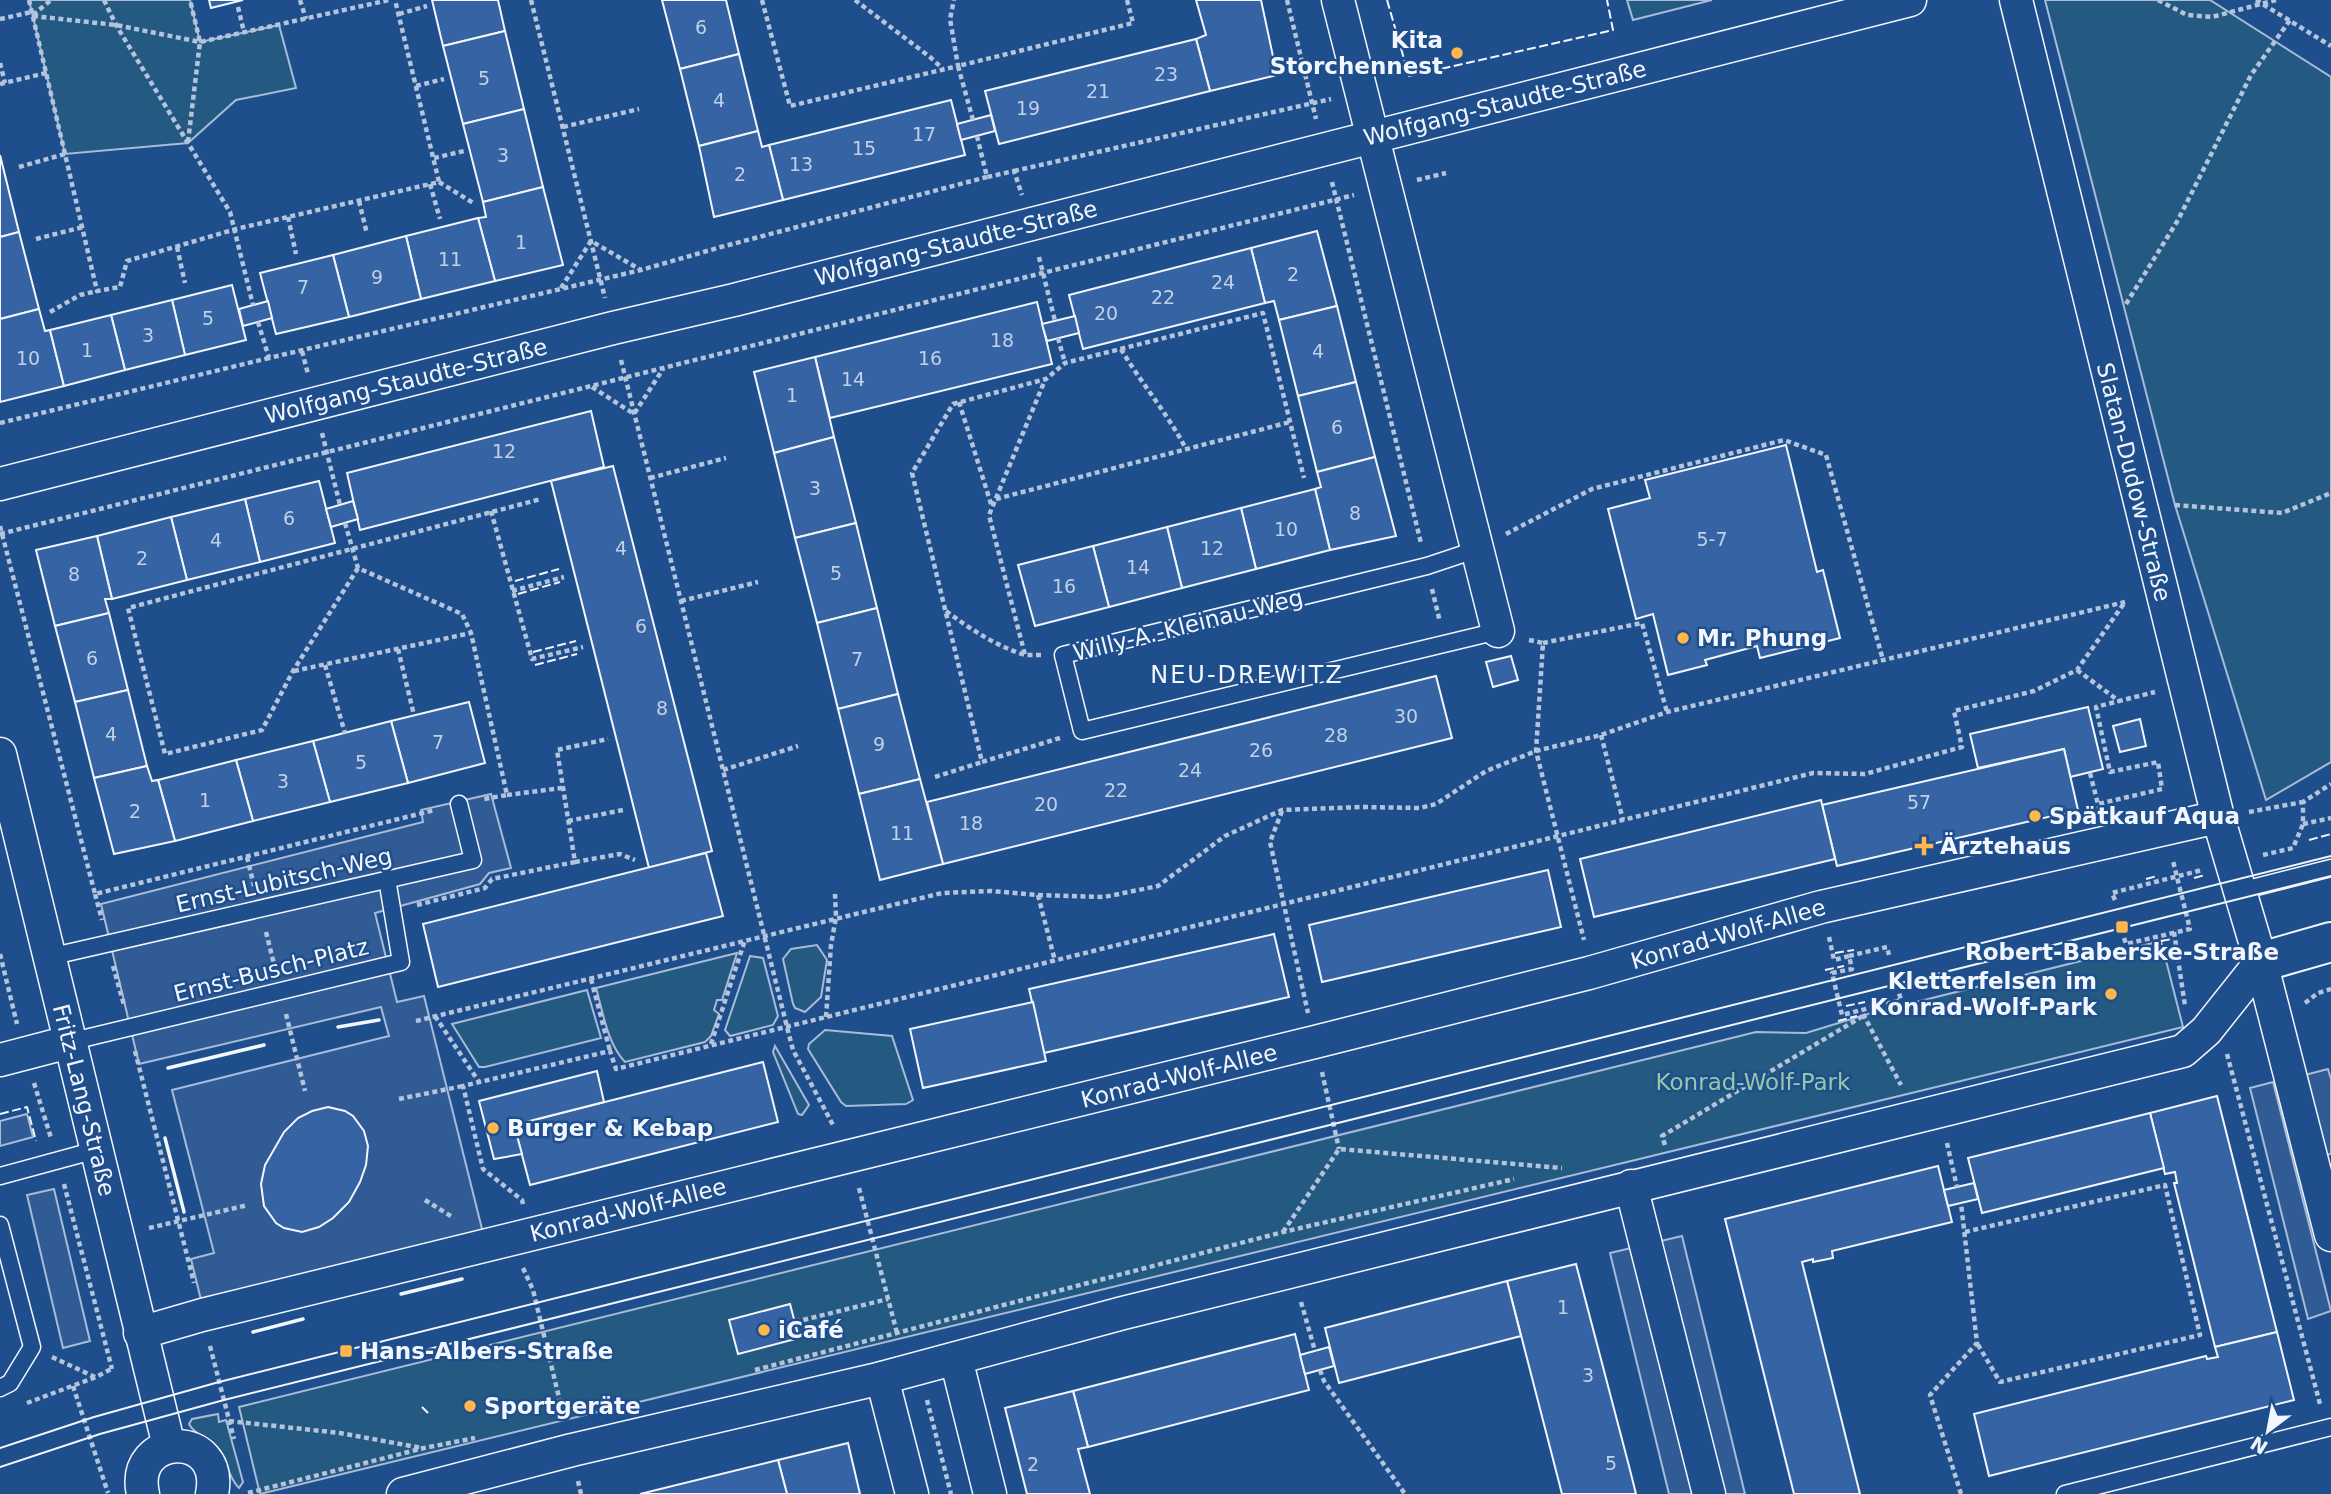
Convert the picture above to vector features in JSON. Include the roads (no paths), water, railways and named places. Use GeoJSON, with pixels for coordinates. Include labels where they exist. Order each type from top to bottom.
{"type":"FeatureCollection","features":[{"type":"Feature","properties":{"kind":"street"},"geometry":{"type":"LineString","coordinates":[[1338,0],[1498,631]]}},
{"type":"Feature","properties":{"kind":"street","name":"Wolfgang-Staudte-Straße"},"geometry":{"type":"LineString","coordinates":[[0,484],[1910,0]]}},
{"type":"Feature","properties":{"kind":"street","name":"Slatan-Dudow-Straße"},"geometry":{"type":"LineString","coordinates":[[2016,0],[2100,345],[2142,504],[2184,684],[2218,817],[2261,962]]}},
{"type":"Feature","properties":{"kind":"street","name":"Fritz-Lang-Straße"},"geometry":{"type":"LineString","coordinates":[[0,754],[169,1446]]}},
{"type":"Feature","properties":{"kind":"street","name":"Konrad-Wolf-Allee"},"geometry":{"type":"LineString","coordinates":[[140,1333],[202,1315],[1589,973],[1821,907],[2218,817]]}},
{"type":"Feature","properties":{"kind":"street"},"geometry":{"type":"LineString","coordinates":[[403,1494],[572,1450],[881,1378],[1136,1310],[2183,1051],[2206,1031],[2261,962],[2331,942]]}},
{"type":"Feature","properties":{"kind":"street"},"geometry":{"type":"LineString","coordinates":[[2261,962],[2331,1235]]}},
{"type":"Feature","properties":{"kind":"street"},"geometry":{"type":"LineString","coordinates":[[0,1060],[69,1042]]}},
{"type":"Feature","properties":{"kind":"street"},"geometry":{"type":"LineString","coordinates":[[1631,1186],[1709,1494]]}},
{"type":"Feature","properties":{"kind":"street"},"geometry":{"type":"LineString","coordinates":[[956,1359],[990,1494]]}},
{"type":"Feature","properties":{"kind":"street"},"geometry":{"type":"LineString","coordinates":[[881,1378],[912,1494]]}},
{"type":"Feature","properties":{"kind":"street"},"geometry":{"type":"LineString","coordinates":[[143,1494],[142,1471],[148,1460],[169,1446],[191,1448],[208,1462],[215,1483],[213,1494]]}},
{"type":"Feature","properties":{"kind":"lane","name":"Willy-A.-Kleinau-Weg"},"geometry":{"type":"LineString","coordinates":[[1478,549],[1427,566],[1063,654],[1082,731],[1498,631]]}},
{"type":"Feature","properties":{"kind":"lane","name":"Ernst-Lubitsch-Weg"},"geometry":{"type":"LineString","coordinates":[[49,957],[473,860],[459,804]]}},
{"type":"Feature","properties":{"kind":"lane"},"geometry":{"type":"LineString","coordinates":[[2240,891],[2331,867]]}},
{"type":"Feature","properties":{"kind":"lane","name":"Ernst-Busch-Platz"},"geometry":{"type":"LineString","coordinates":[[69,1042],[401,962],[387,879]]}},
{"type":"Feature","properties":{"kind":"lane"},"geometry":{"type":"LineString","coordinates":[[0,1176],[96,1150]]}},
{"type":"Feature","properties":{"kind":"lane"},"geometry":{"type":"LineString","coordinates":[[0,1225],[32,1347],[10,1383],[0,1388]]}},
{"type":"Feature","properties":{"kind":"lane"},"geometry":{"type":"LineString","coordinates":[[2066,1494],[2329,1428]]}},
{"type":"Feature","properties":{"kind":"tram line"},"geometry":{"type":"LineString","coordinates":[[0,1448],[94,1417],[219,1382],[2331,856]]}},
{"type":"Feature","properties":{"kind":"tram line"},"geometry":{"type":"LineString","coordinates":[[0,1467],[100,1434],[224,1400],[2331,876]]}},
{"type":"Feature","properties":{"kind":"place","name":"Kita Storchennest"},"geometry":{"type":"Point","coordinates":[1457,53]}},
{"type":"Feature","properties":{"kind":"place","name":"Mr. Phung"},"geometry":{"type":"Point","coordinates":[1683,638]}},
{"type":"Feature","properties":{"kind":"place","name":"Spätkauf Aqua"},"geometry":{"type":"Point","coordinates":[2035,816]}},
{"type":"Feature","properties":{"kind":"place","name":"Ärztehaus"},"geometry":{"type":"Point","coordinates":[1924,846]}},
{"type":"Feature","properties":{"kind":"place","name":"Robert-Baberske-Straße"},"geometry":{"type":"Point","coordinates":[2122,927]}},
{"type":"Feature","properties":{"kind":"place","name":"Kletterfelsen im Konrad-Wolf-Park"},"geometry":{"type":"Point","coordinates":[2111,994]}},
{"type":"Feature","properties":{"kind":"place","name":"Burger & Kebap"},"geometry":{"type":"Point","coordinates":[493,1128]}},
{"type":"Feature","properties":{"kind":"place","name":"iCafé"},"geometry":{"type":"Point","coordinates":[764,1330]}},
{"type":"Feature","properties":{"kind":"place","name":"Hans-Albers-Straße"},"geometry":{"type":"Point","coordinates":[346,1351]}},
{"type":"Feature","properties":{"kind":"place","name":"Sportgeräte"},"geometry":{"type":"Point","coordinates":[470,1406]}},
{"type":"Feature","properties":{"kind":"district","name":"NEU-DREWITZ"},"geometry":{"type":"Point","coordinates":[1247,675]}},
{"type":"Feature","properties":{"kind":"park label","name":"Konrad-Wolf-Park"},"geometry":{"type":"Point","coordinates":[1753,1082]}}]}
